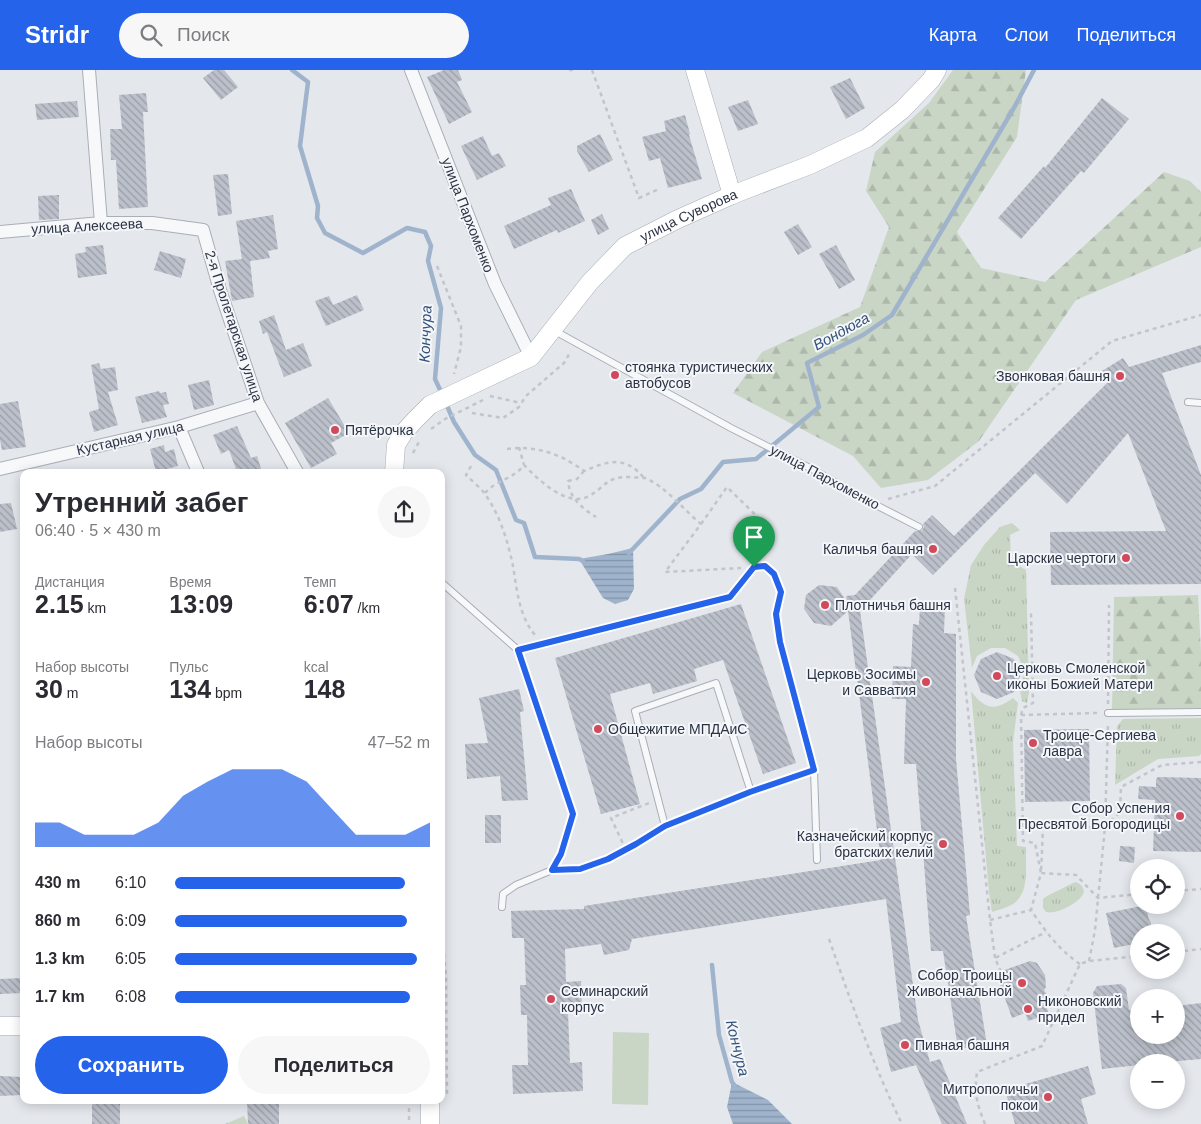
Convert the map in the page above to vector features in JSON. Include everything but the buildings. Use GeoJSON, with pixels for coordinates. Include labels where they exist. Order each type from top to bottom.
{"type":"FeatureCollection","features":[{"type":"Feature","properties":{"kind":"main road"},"geometry":{"type":"LineString","coordinates":[[695,70],[732,194]]}},
{"type":"Feature","properties":{"kind":"main road","name":"улица Суворова"},"geometry":{"type":"LineString","coordinates":[[394,469],[396,446],[404,432],[430,405],[531,356],[590,282],[625,246],[732,194],[810,165],[867,138],[902,110],[937,70]]}},
{"type":"Feature","properties":{"kind":"main road"},"geometry":{"type":"LineString","coordinates":[[0,1026],[20,1026]]}},
{"type":"Feature","properties":{"kind":"main road"},"geometry":{"type":"LineString","coordinates":[[430,1124],[438,1104]]}},
{"type":"Feature","properties":{"kind":"street"},"geometry":{"type":"LineString","coordinates":[[89,70],[101,223]]}},
{"type":"Feature","properties":{"kind":"street","name":"улица Пархоменко"},"geometry":{"type":"LineString","coordinates":[[412,70],[495,284],[531,356]]}},
{"type":"Feature","properties":{"kind":"street","name":"улица Алексеева"},"geometry":{"type":"LineString","coordinates":[[0,232],[101,223],[152,223],[203,230]]}},
{"type":"Feature","properties":{"kind":"street","name":"2-я Пролетарская улица"},"geometry":{"type":"LineString","coordinates":[[203,230],[220,290],[258,403],[295,469]]}},
{"type":"Feature","properties":{"kind":"street","name":"Кустарная улица"},"geometry":{"type":"LineString","coordinates":[[0,469],[180,427],[258,403]]}},
{"type":"Feature","properties":{"kind":"street"},"geometry":{"type":"LineString","coordinates":[[180,427],[197,469]]}},
{"type":"Feature","properties":{"kind":"lane","name":"улица Пархоменко"},"geometry":{"type":"LineString","coordinates":[[551,329],[731,428],[919,527]]}},
{"type":"Feature","properties":{"kind":"lane"},"geometry":{"type":"LineString","coordinates":[[1188,402],[1201,403]]}},
{"type":"Feature","properties":{"kind":"lane"},"geometry":{"type":"LineString","coordinates":[[518,650],[730,597],[754,567],[765,566],[774,574],[781,592],[776,614],[780,642],[814,770],[817,860]]}},
{"type":"Feature","properties":{"kind":"lane"},"geometry":{"type":"LineString","coordinates":[[445,586],[518,650],[573,814],[561,854],[552,870],[516,885],[503,894],[502,907]]}},
{"type":"Feature","properties":{"kind":"lane"},"geometry":{"type":"LineString","coordinates":[[750,792],[716,683],[635,711],[665,826],[750,792],[814,770]]}},
{"type":"Feature","properties":{"kind":"lane"},"geometry":{"type":"LineString","coordinates":[[1108,713],[1201,712]]}},
{"type":"Feature","properties":{"kind":"path"},"geometry":{"type":"LineString","coordinates":[[569,70],[574,70]]}},
{"type":"Feature","properties":{"kind":"path"},"geometry":{"type":"LineString","coordinates":[[592,70],[639,198],[659,189]]}},
{"type":"Feature","properties":{"kind":"path"},"geometry":{"type":"LineString","coordinates":[[437,266],[461,326],[461,347],[454,374]]}},
{"type":"Feature","properties":{"kind":"path"},"geometry":{"type":"LineString","coordinates":[[872,503],[935,486],[1112,341],[1201,315]]}},
{"type":"Feature","properties":{"kind":"path"},"geometry":{"type":"LineString","coordinates":[[472,413],[503,418],[519,407],[526,396],[564,363],[576,343]]}},
{"type":"Feature","properties":{"kind":"path"},"geometry":{"type":"LineString","coordinates":[[410,458],[424,434],[445,419],[491,396],[521,403]]}},
{"type":"Feature","properties":{"kind":"path"},"geometry":{"type":"LineString","coordinates":[[507,449],[520,447],[544,450],[568,460],[584,471]]}},
{"type":"Feature","properties":{"kind":"path"},"geometry":{"type":"LineString","coordinates":[[520,447],[524,465],[544,485],[563,496],[574,498],[588,497],[605,483],[617,477],[644,478]]}},
{"type":"Feature","properties":{"kind":"path"},"geometry":{"type":"LineString","coordinates":[[596,517],[585,510],[574,498],[569,491],[568,481],[577,479],[584,471],[601,463],[620,461],[636,468],[644,478],[667,493],[701,524]]}},
{"type":"Feature","properties":{"kind":"path"},"geometry":{"type":"LineString","coordinates":[[485,493],[495,484],[518,474],[524,465]]}},
{"type":"Feature","properties":{"kind":"path"},"geometry":{"type":"LineString","coordinates":[[471,466],[466,475],[485,493],[505,534],[518,603],[530,629],[542,644]]}},
{"type":"Feature","properties":{"kind":"path"},"geometry":{"type":"LineString","coordinates":[[754,567],[665,572],[728,487],[772,531]]}},
{"type":"Feature","properties":{"kind":"path"},"geometry":{"type":"LineString","coordinates":[[955,588],[990,920],[995,958],[1001,972]]}},
{"type":"Feature","properties":{"kind":"path"},"geometry":{"type":"LineString","coordinates":[[1090,962],[1106,827],[1109,605]]}},
{"type":"Feature","properties":{"kind":"path"},"geometry":{"type":"LineString","coordinates":[[1031,612],[1033,703],[1023,708],[1021,715],[1023,842],[1036,842],[1041,874]]}},
{"type":"Feature","properties":{"kind":"path"},"geometry":{"type":"LineString","coordinates":[[1021,715],[1108,713]]}},
{"type":"Feature","properties":{"kind":"path"},"geometry":{"type":"LineString","coordinates":[[1130,957],[1080,964],[1065,954],[1046,932],[1031,910],[1041,874],[1043,828],[1106,827],[1120,812],[1121,787],[1162,765],[1201,762]]}},
{"type":"Feature","properties":{"kind":"path"},"geometry":{"type":"LineString","coordinates":[[626,850],[611,818],[658,800]]}},
{"type":"Feature","properties":{"kind":"path"},"geometry":{"type":"LineString","coordinates":[[552,870],[580,869],[608,859],[665,826]]}},
{"type":"Feature","properties":{"kind":"path"},"geometry":{"type":"LineString","coordinates":[[1041,874],[1076,875],[1098,898]]}},
{"type":"Feature","properties":{"kind":"path"},"geometry":{"type":"LineString","coordinates":[[1185,890],[1201,889]]}},
{"type":"Feature","properties":{"kind":"path"},"geometry":{"type":"LineString","coordinates":[[1098,898],[1130,895]]}},
{"type":"Feature","properties":{"kind":"path"},"geometry":{"type":"LineString","coordinates":[[990,920],[1031,910]]}},
{"type":"Feature","properties":{"kind":"path"},"geometry":{"type":"LineString","coordinates":[[995,958],[1046,932]]}},
{"type":"Feature","properties":{"kind":"path"},"geometry":{"type":"LineString","coordinates":[[829,939],[888,1097],[902,1124]]}},
{"type":"Feature","properties":{"kind":"path"},"geometry":{"type":"LineString","coordinates":[[1185,951],[1201,949]]}},
{"type":"Feature","properties":{"kind":"path"},"geometry":{"type":"LineString","coordinates":[[985,1124],[976,1102],[974,1089],[977,1072],[1042,1046],[1080,964]]}},
{"type":"Feature","properties":{"kind":"path"},"geometry":{"type":"LineString","coordinates":[[445,965],[445,993]]}},
{"type":"Feature","properties":{"kind":"path"},"geometry":{"type":"LineString","coordinates":[[409,1104],[409,1124]]}},
{"type":"Feature","properties":{"kind":"green space"},"geometry":{"type":"Polygon","coordinates":[[[953,70],[1026,70],[1017,137],[957,232],[981,268],[1045,282],[1164,172],[1190,181],[1201,192],[1201,247],[1076,300],[979,441],[928,480],[881,488],[853,456],[733,393],[762,352],[860,307],[889,227],[866,191],[875,152],[929,103],[953,70]]]}},
{"type":"Feature","properties":{"kind":"green space"},"geometry":{"type":"Polygon","coordinates":[[[1012,523],[1020,530],[1010,535],[1011,561],[1026,570],[1029,693],[1027,703],[1022,701],[1020,691],[1025,672],[1018,656],[1005,648],[991,648],[977,656],[972,668],[964,599],[971,565],[984,545],[1000,527],[1012,523]]]}},
{"type":"Feature","properties":{"kind":"green space"},"geometry":{"type":"Polygon","coordinates":[[[1198,595],[1201,708],[1112,710],[1114,597],[1198,595]]]}},
{"type":"Feature","properties":{"kind":"green space"},"geometry":{"type":"Polygon","coordinates":[[[971,691],[986,705],[995,707],[1013,698],[1018,703],[1013,742],[1017,846],[1026,847],[1026,879],[1022,894],[1017,900],[1009,906],[992,912],[989,892],[971,691]]]}},
{"type":"Feature","properties":{"kind":"green space"},"geometry":{"type":"Polygon","coordinates":[[[1201,718],[1201,754],[1199,756],[1158,759],[1115,785],[1117,726],[1123,719],[1201,718]]]}},
{"type":"Feature","properties":{"kind":"green space"},"geometry":{"type":"Polygon","coordinates":[[[1075,882],[1083,888],[1082,896],[1074,904],[1062,910],[1046,912],[1043,908],[1043,899],[1075,882]]]}},
{"type":"Feature","properties":{"kind":"green space"},"geometry":{"type":"Polygon","coordinates":[[[613,1032],[649,1033],[648,1105],[612,1104],[613,1032]]]}},
{"type":"Feature","properties":{"kind":"green space"},"geometry":{"type":"Polygon","coordinates":[[[244,1116],[248,1124],[225,1124],[244,1116]]]}},
{"type":"Feature","properties":{"kind":"water"},"geometry":{"type":"Polygon","coordinates":[[[633,548],[634,589],[628,600],[615,604],[603,598],[579,559],[633,548]]]}},
{"type":"Feature","properties":{"kind":"water"},"geometry":{"type":"Polygon","coordinates":[[[732,1082],[768,1100],[792,1124],[733,1124],[727,1107],[732,1082]]]}},
{"type":"Feature","properties":{"kind":"waterway","name":"Кончура"},"geometry":{"type":"LineString","coordinates":[[292,70],[308,82],[300,146],[318,206],[317,218],[325,233],[363,253],[407,228],[425,232],[431,246],[428,261],[441,308],[435,379],[442,394]]}},
{"type":"Feature","properties":{"kind":"waterway","name":"Вондюга"},"geometry":{"type":"LineString","coordinates":[[629,553],[680,499],[701,489],[723,462],[756,459],[819,407],[807,363],[863,335],[892,315],[1015,106],[1034,70]]}},
{"type":"Feature","properties":{"kind":"waterway","name":"Кончура"},"geometry":{"type":"LineString","coordinates":[[445,401],[454,422],[475,455],[496,470],[516,520],[524,523],[535,557],[579,559],[583,561]]}},
{"type":"Feature","properties":{"kind":"waterway","name":"Кончура"},"geometry":{"type":"LineString","coordinates":[[712,965],[719,1035],[732,1082],[735,1086]]}},
{"type":"Feature","properties":{"kind":"place","name":"стоянка туристических автобусов"},"geometry":{"type":"Point","coordinates":[615,375]}},
{"type":"Feature","properties":{"kind":"place","name":"Звонковая башня"},"geometry":{"type":"Point","coordinates":[1120,376]}},
{"type":"Feature","properties":{"kind":"place","name":"Пятёрочка"},"geometry":{"type":"Point","coordinates":[335,430]}},
{"type":"Feature","properties":{"kind":"place","name":"Каличья башня"},"geometry":{"type":"Point","coordinates":[933,549]}},
{"type":"Feature","properties":{"kind":"place","name":"Царские чертоги"},"geometry":{"type":"Point","coordinates":[1126,558]}},
{"type":"Feature","properties":{"kind":"place","name":"Плотничья башня"},"geometry":{"type":"Point","coordinates":[825,605]}},
{"type":"Feature","properties":{"kind":"place","name":"Церковь Смоленской иконы Божией Матери"},"geometry":{"type":"Point","coordinates":[997,676]}},
{"type":"Feature","properties":{"kind":"place","name":"Церковь Зосимы и Савватия"},"geometry":{"type":"Point","coordinates":[926,682]}},
{"type":"Feature","properties":{"kind":"place","name":"Общежитие МПДАиС"},"geometry":{"type":"Point","coordinates":[598,729]}},
{"type":"Feature","properties":{"kind":"place","name":"Троице-Сергиева лавра"},"geometry":{"type":"Point","coordinates":[1033,743]}},
{"type":"Feature","properties":{"kind":"place","name":"Собор Успения Пресвятой Богородицы"},"geometry":{"type":"Point","coordinates":[1180,816]}},
{"type":"Feature","properties":{"kind":"place","name":"Казначейский корпус братских келий"},"geometry":{"type":"Point","coordinates":[943,844]}},
{"type":"Feature","properties":{"kind":"place","name":"Собор Троицы Живоначальной"},"geometry":{"type":"Point","coordinates":[1022,983]}},
{"type":"Feature","properties":{"kind":"place","name":"Семинарский корпус"},"geometry":{"type":"Point","coordinates":[551,999]}},
{"type":"Feature","properties":{"kind":"place","name":"Никоновский придел"},"geometry":{"type":"Point","coordinates":[1028,1009]}},
{"type":"Feature","properties":{"kind":"place","name":"Пивная башня"},"geometry":{"type":"Point","coordinates":[905,1045]}},
{"type":"Feature","properties":{"kind":"place","name":"Митрополичьи покои"},"geometry":{"type":"Point","coordinates":[1048,1097]}},
{"type":"Feature","properties":{"kind":"route"},"geometry":{"type":"LineString","coordinates":[[765,566],[774,574],[781,592],[776,614],[780,642],[814,770],[750,792],[665,826],[608,859],[580,869],[552,870],[561,854],[573,814],[518,650],[730,597],[754,567],[765,566]]}}]}
